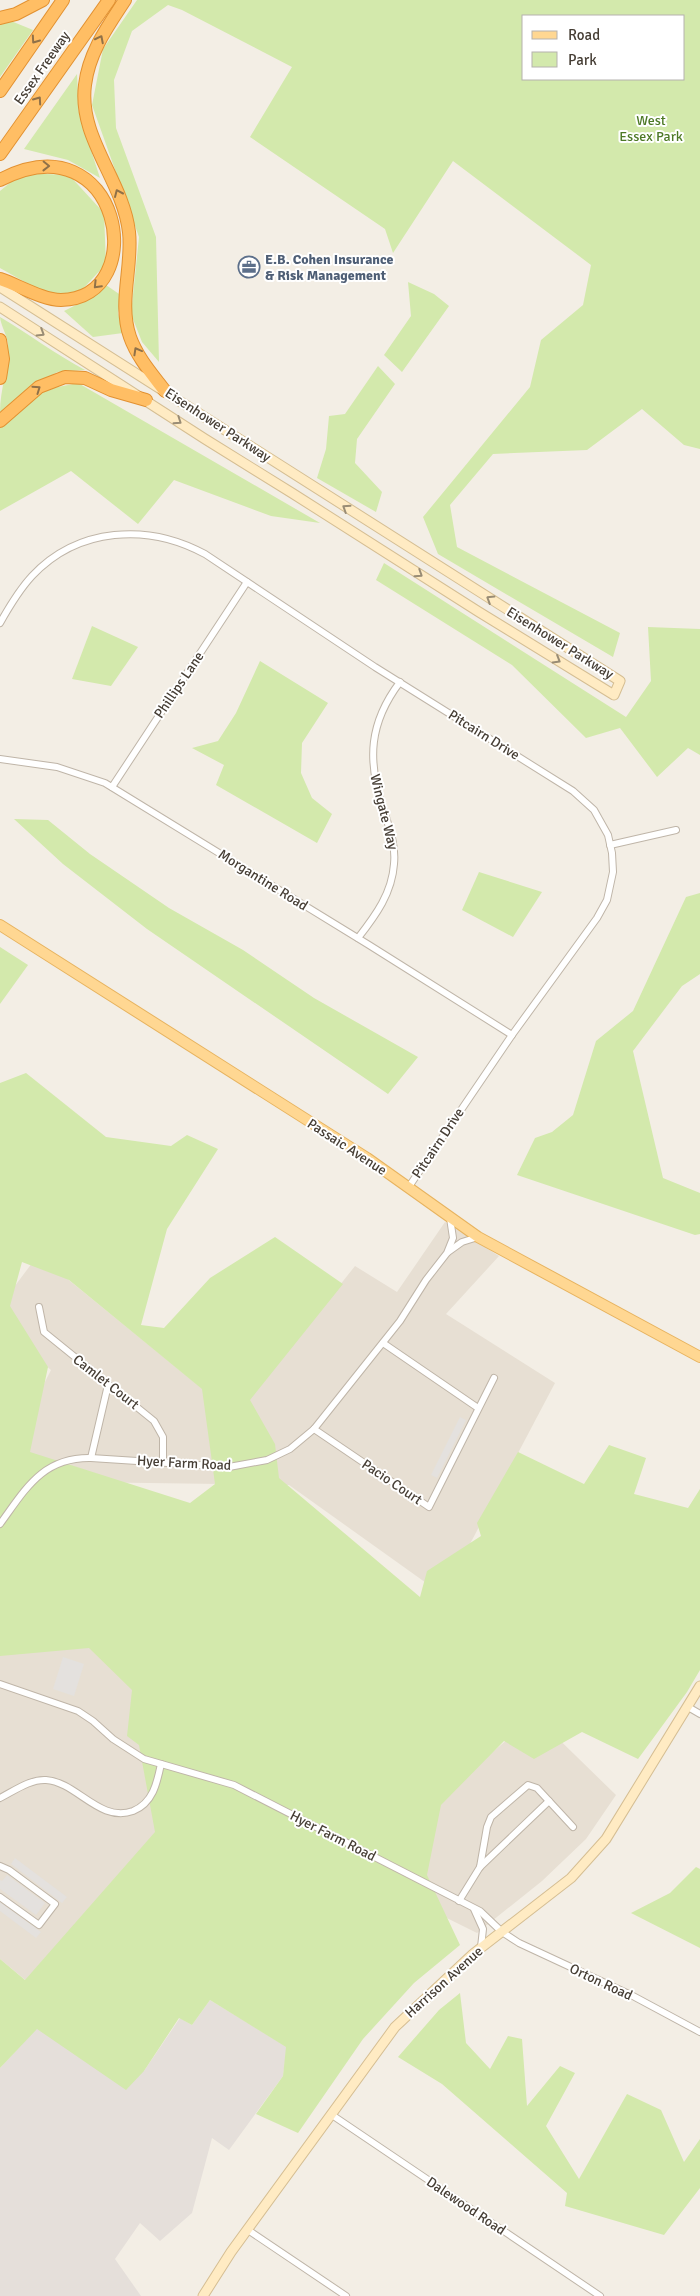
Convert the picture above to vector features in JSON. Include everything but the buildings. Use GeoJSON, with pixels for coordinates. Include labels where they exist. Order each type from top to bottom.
{"type":"FeatureCollection","features":[{"type":"Feature","properties":{"kind":"highway"},"geometry":{"type":"LineString","coordinates":[[0,18],[16,14],[43,0]]}},
{"type":"Feature","properties":{"kind":"highway","name":"Essex Freeway"},"geometry":{"type":"LineString","coordinates":[[0,91],[62,0]]}},
{"type":"Feature","properties":{"kind":"highway","name":"Essex Freeway"},"geometry":{"type":"LineString","coordinates":[[0,154],[109,0]]}},
{"type":"Feature","properties":{"kind":"highway"},"geometry":{"type":"LineString","coordinates":[[125,0],[104,32],[91,58],[85,84],[85,110],[93,137],[127,218],[130,247],[125,309],[129,337],[142,360],[165,391]]}},
{"type":"Feature","properties":{"kind":"highway"},"geometry":{"type":"LineString","coordinates":[[0,180],[14,172],[35,166],[59,166],[77,173],[93,185],[104,201],[111,217],[114,236],[113,255],[106,274],[95,288],[82,296],[53,299],[0,279]]}},
{"type":"Feature","properties":{"kind":"highway"},"geometry":{"type":"LineString","coordinates":[[0,340],[2,359],[0,378]]}},
{"type":"Feature","properties":{"kind":"highway"},"geometry":{"type":"LineString","coordinates":[[0,421],[39,387],[65,377],[85,378],[111,390],[146,400]]}},
{"type":"Feature","properties":{"kind":"main road","name":"Passaic Avenue"},"geometry":{"type":"LineString","coordinates":[[0,924],[367,1158],[478,1237],[700,1357]]}},
{"type":"Feature","properties":{"kind":"street","name":"Eisenhower Parkway"},"geometry":{"type":"LineString","coordinates":[[0,287],[620,681],[614,695],[205,440],[0,307]]}},
{"type":"Feature","properties":{"kind":"street","name":"Pitcairn Drive"},"geometry":{"type":"LineString","coordinates":[[0,622],[23,585],[44,565],[67,549],[108,535],[144,534],[179,542],[205,554],[400,682],[581,796],[599,818],[610,844],[613,862],[612,882],[603,908],[512,1035],[408,1188]]}},
{"type":"Feature","properties":{"kind":"street","name":"Phillips Lane"},"geometry":{"type":"LineString","coordinates":[[112,787],[247,582]]}},
{"type":"Feature","properties":{"kind":"street","name":"Wingate Way"},"geometry":{"type":"LineString","coordinates":[[358,938],[382,905],[393,874],[394,841],[376,783],[373,748],[381,713],[400,682]]}},
{"type":"Feature","properties":{"kind":"street","name":"Morgantine Road"},"geometry":{"type":"LineString","coordinates":[[0,759],[57,768],[84,775],[112,787],[512,1035]]}},
{"type":"Feature","properties":{"kind":"street"},"geometry":{"type":"LineString","coordinates":[[610,844],[676,830]]}},
{"type":"Feature","properties":{"kind":"street","name":"Hyer Farm Road"},"geometry":{"type":"LineString","coordinates":[[0,1524],[27,1487],[43,1471],[64,1461],[91,1458],[229,1467],[256,1464],[290,1449],[314,1429],[383,1343],[447,1252],[453,1238],[450,1217]]}},
{"type":"Feature","properties":{"kind":"street","name":"Hyer Farm Road"},"geometry":{"type":"LineString","coordinates":[[447,1252],[462,1242],[478,1237]]}},
{"type":"Feature","properties":{"kind":"street","name":"Camlet Court"},"geometry":{"type":"LineString","coordinates":[[39,1307],[44,1332],[159,1426],[164,1445],[163,1462]]}},
{"type":"Feature","properties":{"kind":"street"},"geometry":{"type":"LineString","coordinates":[[383,1343],[478,1408]]}},
{"type":"Feature","properties":{"kind":"street","name":"Pacio Court"},"geometry":{"type":"LineString","coordinates":[[314,1429],[429,1507],[494,1378]]}},
{"type":"Feature","properties":{"kind":"street"},"geometry":{"type":"LineString","coordinates":[[91,1458],[108,1385]]}},
{"type":"Feature","properties":{"kind":"street","name":"Hyer Farm Road"},"geometry":{"type":"LineString","coordinates":[[0,1684],[78,1711],[134,1754],[161,1764],[234,1785],[474,1908],[483,1913],[502,1932]]}},
{"type":"Feature","properties":{"kind":"street","name":"Harrison Avenue"},"geometry":{"type":"LineString","coordinates":[[203,2296],[248,2230],[395,2027],[481,1948],[557,1890],[586,1864],[606,1839],[700,1686]]}},
{"type":"Feature","properties":{"kind":"street"},"geometry":{"type":"LineString","coordinates":[[688,1707],[700,1714]]}},
{"type":"Feature","properties":{"kind":"street"},"geometry":{"type":"LineString","coordinates":[[0,1798],[28,1784],[47,1780],[61,1784],[102,1809],[126,1813],[147,1802],[153,1792],[161,1764]]}},
{"type":"Feature","properties":{"kind":"street"},"geometry":{"type":"LineString","coordinates":[[480,1867],[487,1828],[491,1817],[528,1785],[537,1788],[573,1827]]}},
{"type":"Feature","properties":{"kind":"street"},"geometry":{"type":"LineString","coordinates":[[459,1901],[480,1867],[549,1801]]}},
{"type":"Feature","properties":{"kind":"street"},"geometry":{"type":"LineString","coordinates":[[0,1866],[9,1870],[56,1904],[39,1924],[0,1897]]}},
{"type":"Feature","properties":{"kind":"street"},"geometry":{"type":"LineString","coordinates":[[474,1908],[483,1929],[481,1948]]}},
{"type":"Feature","properties":{"kind":"street","name":"Orton Road"},"geometry":{"type":"LineString","coordinates":[[502,1932],[518,1943],[633,1996],[700,2032]]}},
{"type":"Feature","properties":{"kind":"street","name":"Dalewood Road"},"geometry":{"type":"LineString","coordinates":[[332,2115],[600,2296]]}},
{"type":"Feature","properties":{"kind":"street"},"geometry":{"type":"LineString","coordinates":[[248,2230],[346,2296]]}},
{"type":"Feature","properties":{"kind":"shaded area"},"geometry":{"type":"Polygon","coordinates":[[[445,1222],[499,1256],[446,1314],[555,1383],[443,1595],[289,1485],[77,1482],[414,1819],[535,1716],[616,1795],[586,1839],[542,1881],[477,1933],[191,1791],[29,1983],[0,1959],[0,1471],[51,1370],[0,1326],[0,1306],[38,1255],[236,1416],[355,1266],[397,1292],[445,1222]]]}},
{"type":"Feature","properties":{"kind":"shaded area"},"geometry":{"type":"Polygon","coordinates":[[[460,1417],[466,1420],[437,1478],[431,1475],[460,1417]]]}},
{"type":"Feature","properties":{"kind":"shaded area"},"geometry":{"type":"Polygon","coordinates":[[[63,1657],[84,1664],[74,1696],[53,1689],[63,1657]]]}},
{"type":"Feature","properties":{"kind":"shaded area"},"geometry":{"type":"Polygon","coordinates":[[[15,1858],[67,1897],[62,1903],[11,1864],[15,1858]]]}},
{"type":"Feature","properties":{"kind":"shaded area"},"geometry":{"type":"Polygon","coordinates":[[[7,1875],[45,1903],[36,1915],[0,1889],[0,1880],[2,1881],[7,1875]]]}},
{"type":"Feature","properties":{"kind":"shaded area"},"geometry":{"type":"Polygon","coordinates":[[[0,1902],[41,1932],[36,1938],[0,1911],[0,1902]]]}},
{"type":"Feature","properties":{"kind":"shaded area"},"geometry":{"type":"Polygon","coordinates":[[[210,2000],[287,2047],[283,2076],[229,2150],[212,2138],[192,2213],[160,2241],[140,2223],[115,2259],[141,2296],[0,2296],[0,2068],[37,2028],[144,2071],[180,2018],[192,2025],[210,2000]]]}},
{"type":"Feature","properties":{"kind":"green space","name":"West Essex Park"},"geometry":{"type":"Polygon","coordinates":[[[137,0],[700,0],[700,449],[684,445],[642,409],[587,450],[493,454],[450,505],[457,547],[620,633],[613,657],[438,554],[423,517],[530,387],[541,340],[583,305],[591,265],[453,161],[393,253],[385,229],[250,137],[292,67],[182,10],[168,5],[132,31],[114,80],[116,128],[156,237],[159,362],[142,342],[131,314],[139,237],[92,105],[103,49],[137,0]]]}},
{"type":"Feature","properties":{"kind":"green space"},"geometry":{"type":"Polygon","coordinates":[[[11,21],[33,30],[0,77],[0,23],[11,21]]]}},
{"type":"Feature","properties":{"kind":"green space"},"geometry":{"type":"Polygon","coordinates":[[[77,74],[79,113],[100,178],[68,160],[24,149],[77,74]]]}},
{"type":"Feature","properties":{"kind":"green space"},"geometry":{"type":"Polygon","coordinates":[[[22,173],[69,175],[104,213],[106,264],[79,293],[46,294],[0,268],[0,191],[22,173]]]}},
{"type":"Feature","properties":{"kind":"green space"},"geometry":{"type":"Polygon","coordinates":[[[408,282],[434,294],[449,306],[402,372],[384,355],[411,316],[408,282]]]}},
{"type":"Feature","properties":{"kind":"green space"},"geometry":{"type":"Polygon","coordinates":[[[106,285],[122,296],[118,313],[123,333],[93,337],[64,311],[86,300],[106,285]]]}},
{"type":"Feature","properties":{"kind":"green space"},"geometry":{"type":"Polygon","coordinates":[[[0,317],[85,370],[57,372],[0,412],[8,344],[0,317]]]}},
{"type":"Feature","properties":{"kind":"green space"},"geometry":{"type":"Polygon","coordinates":[[[378,366],[395,384],[357,439],[355,463],[382,492],[376,512],[317,478],[326,449],[329,416],[345,414],[378,366]]]}},
{"type":"Feature","properties":{"kind":"green space"},"geometry":{"type":"Polygon","coordinates":[[[78,383],[320,523],[271,516],[174,480],[138,524],[71,471],[0,511],[0,428],[43,390],[78,383]]]}},
{"type":"Feature","properties":{"kind":"green space"},"geometry":{"type":"Polygon","coordinates":[[[384,563],[626,717],[651,681],[648,627],[700,629],[700,755],[688,748],[657,777],[620,728],[586,738],[512,665],[376,580],[384,563]]]}},
{"type":"Feature","properties":{"kind":"green space"},"geometry":{"type":"Polygon","coordinates":[[[92,626],[138,647],[111,686],[72,679],[92,626]]]}},
{"type":"Feature","properties":{"kind":"green space"},"geometry":{"type":"Polygon","coordinates":[[[260,661],[328,703],[302,743],[301,773],[312,798],[332,814],[317,843],[216,785],[224,765],[192,748],[218,741],[236,713],[260,661]]]}},
{"type":"Feature","properties":{"kind":"green space"},"geometry":{"type":"Polygon","coordinates":[[[14,819],[48,820],[90,854],[169,908],[243,950],[314,998],[418,1057],[388,1094],[147,929],[63,864],[14,819]]]}},
{"type":"Feature","properties":{"kind":"green space"},"geometry":{"type":"Polygon","coordinates":[[[479,872],[542,892],[513,937],[462,910],[479,872]]]}},
{"type":"Feature","properties":{"kind":"green space"},"geometry":{"type":"Polygon","coordinates":[[[700,893],[700,974],[682,986],[633,1051],[663,1178],[700,1193],[700,1234],[695,1235],[517,1175],[535,1138],[552,1132],[573,1115],[596,1041],[633,1011],[686,897],[700,893]]]}},
{"type":"Feature","properties":{"kind":"green space"},"geometry":{"type":"Polygon","coordinates":[[[0,947],[28,965],[0,1004],[0,947]]]}},
{"type":"Feature","properties":{"kind":"green space"},"geometry":{"type":"Polygon","coordinates":[[[26,1073],[106,1137],[171,1146],[187,1135],[218,1149],[167,1229],[141,1325],[164,1328],[210,1278],[275,1237],[343,1284],[250,1400],[275,1444],[279,1478],[420,1597],[427,1571],[481,1536],[477,1523],[518,1452],[584,1484],[609,1445],[646,1458],[634,1494],[688,1508],[700,1489],[700,1670],[687,1692],[638,1759],[582,1732],[534,1759],[504,1741],[441,1805],[427,1875],[460,1945],[414,1983],[363,2039],[298,2133],[256,2114],[283,2076],[286,2047],[210,2000],[192,2025],[179,2018],[144,2071],[126,2090],[37,2029],[0,2068],[0,1959],[25,1980],[155,1832],[139,1745],[127,1736],[132,1690],[89,1648],[0,1656],[0,1083],[26,1073]],[[22,1262],[10,1306],[48,1367],[30,1452],[190,1503],[215,1484],[202,1389],[69,1280],[22,1262]]]}},
{"type":"Feature","properties":{"kind":"green space"},"geometry":{"type":"Polygon","coordinates":[[[696,1867],[700,1869],[700,1948],[631,1913],[670,1893],[696,1867]]]}},
{"type":"Feature","properties":{"kind":"green space"},"geometry":{"type":"Polygon","coordinates":[[[460,1993],[466,2043],[490,2069],[508,2036],[522,2039],[527,2106],[560,2066],[575,2073],[546,2126],[579,2179],[627,2094],[661,2110],[684,2162],[700,2139],[700,2188],[664,2235],[565,2206],[567,2193],[442,2084],[398,2057],[439,2010],[460,1993]]]}},
{"type":"Feature","properties":{"kind":"place","name":"E.B. Cohen Insurance & Risk Management"},"geometry":{"type":"Point","coordinates":[249,267]}}]}
